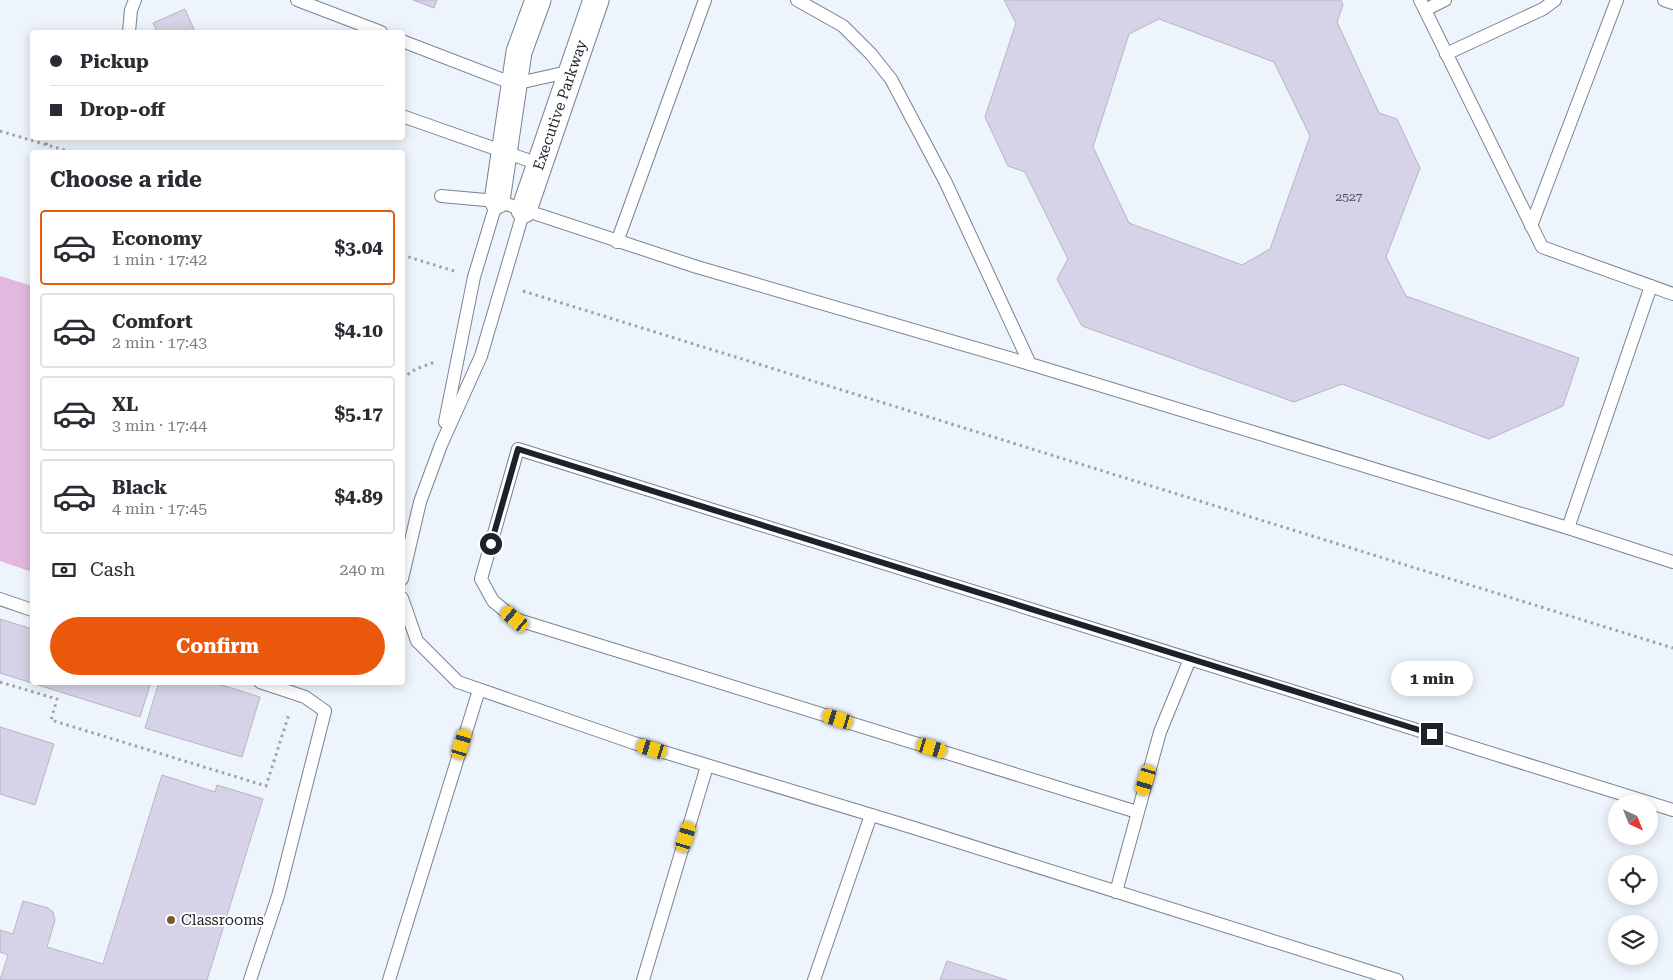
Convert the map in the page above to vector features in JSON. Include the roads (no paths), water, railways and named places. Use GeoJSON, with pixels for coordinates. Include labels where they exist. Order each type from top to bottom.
{"type":"FeatureCollection","features":[{"type":"Feature","properties":{"kind":"street"},"geometry":{"type":"LineString","coordinates":[[497,201],[519,52],[538,0]]}},
{"type":"Feature","properties":{"kind":"street","name":"Executive Parkway"},"geometry":{"type":"LineString","coordinates":[[524,210],[596,0]]}},
{"type":"Feature","properties":{"kind":"lane"},"geometry":{"type":"LineString","coordinates":[[129,30],[131,10],[135,0]]}},
{"type":"Feature","properties":{"kind":"lane"},"geometry":{"type":"LineString","coordinates":[[297,0],[376,30]]}},
{"type":"Feature","properties":{"kind":"lane"},"geometry":{"type":"LineString","coordinates":[[618,242],[705,0]]}},
{"type":"Feature","properties":{"kind":"lane"},"geometry":{"type":"LineString","coordinates":[[797,0],[843,26],[871,54],[891,79],[946,183],[1030,364]]}},
{"type":"Feature","properties":{"kind":"lane"},"geometry":{"type":"LineString","coordinates":[[1445,0],[1422,5],[1542,247],[1673,294]]}},
{"type":"Feature","properties":{"kind":"lane"},"geometry":{"type":"LineString","coordinates":[[1446,54],[1543,9],[1555,0]]}},
{"type":"Feature","properties":{"kind":"lane"},"geometry":{"type":"LineString","coordinates":[[1531,226],[1617,0]]}},
{"type":"Feature","properties":{"kind":"lane"},"geometry":{"type":"LineString","coordinates":[[1664,0],[1673,3]]}},
{"type":"Feature","properties":{"kind":"lane"},"geometry":{"type":"LineString","coordinates":[[405,42],[514,84],[572,70]]}},
{"type":"Feature","properties":{"kind":"lane"},"geometry":{"type":"LineString","coordinates":[[405,117],[540,164]]}},
{"type":"Feature","properties":{"kind":"lane"},"geometry":{"type":"LineString","coordinates":[[441,196],[497,201],[618,242],[1030,364],[1568,528],[1673,562]]}},
{"type":"Feature","properties":{"kind":"lane"},"geometry":{"type":"LineString","coordinates":[[441,445],[474,277],[497,201]]}},
{"type":"Feature","properties":{"kind":"lane"},"geometry":{"type":"LineString","coordinates":[[405,566],[420,502],[441,445],[481,356],[524,210]]}},
{"type":"Feature","properties":{"kind":"lane"},"geometry":{"type":"LineString","coordinates":[[1568,528],[1652,286]]}},
{"type":"Feature","properties":{"kind":"lane"},"geometry":{"type":"LineString","coordinates":[[1137,812],[515,619],[493,601],[481,579],[518,449],[1673,810]]}},
{"type":"Feature","properties":{"kind":"lane"},"geometry":{"type":"LineString","coordinates":[[0,599],[30,609]]}},
{"type":"Feature","properties":{"kind":"lane"},"geometry":{"type":"LineString","coordinates":[[405,606],[418,641],[458,682],[479,690],[634,743],[871,814],[1397,980]]}},
{"type":"Feature","properties":{"kind":"lane"},"geometry":{"type":"LineString","coordinates":[[1116,892],[1160,732],[1190,659]]}},
{"type":"Feature","properties":{"kind":"lane"},"geometry":{"type":"LineString","coordinates":[[250,980],[278,896],[325,711],[305,697],[269,685]]}},
{"type":"Feature","properties":{"kind":"lane"},"geometry":{"type":"LineString","coordinates":[[389,980],[479,690]]}},
{"type":"Feature","properties":{"kind":"lane"},"geometry":{"type":"LineString","coordinates":[[644,980],[707,766]]}},
{"type":"Feature","properties":{"kind":"lane"},"geometry":{"type":"LineString","coordinates":[[814,980],[871,814]]}},
{"type":"Feature","properties":{"kind":"place","name":"Classrooms"},"geometry":{"type":"Point","coordinates":[171,920]}}]}
